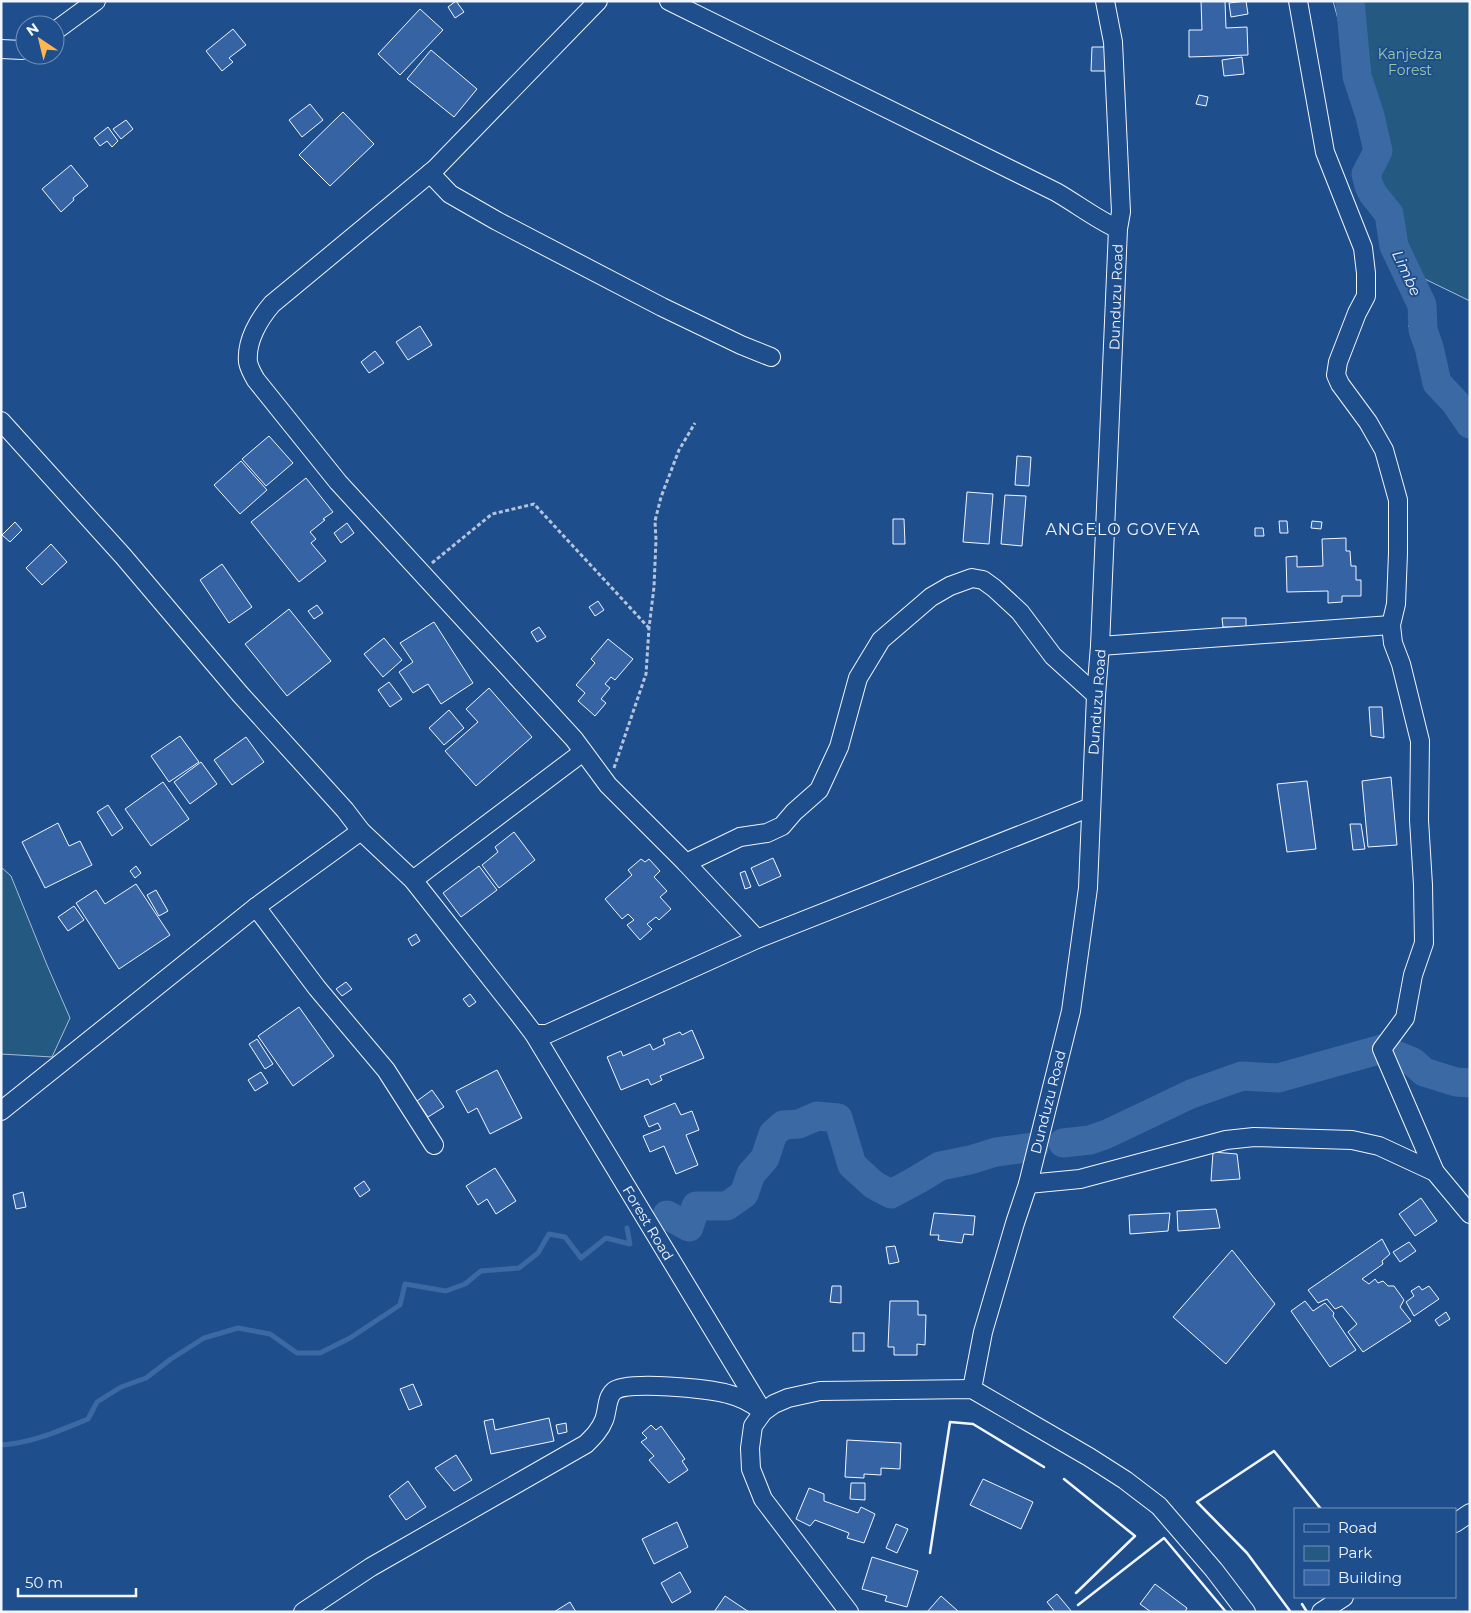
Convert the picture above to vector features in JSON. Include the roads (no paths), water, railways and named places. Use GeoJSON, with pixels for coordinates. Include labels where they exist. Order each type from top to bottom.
{"type":"FeatureCollection","features":[{"type":"Feature","properties":{"kind":"street"},"geometry":{"type":"LineString","coordinates":[[65,24],[96,1]]}},
{"type":"Feature","properties":{"kind":"street"},"geometry":{"type":"LineString","coordinates":[[598,1],[430,172],[272,304],[261,317],[250,341],[248,362],[256,380],[338,482],[420,574],[574,740],[608,785],[686,863],[757,939]]}},
{"type":"Feature","properties":{"kind":"street"},"geometry":{"type":"LineString","coordinates":[[669,1],[1056,192],[1118,229]]}},
{"type":"Feature","properties":{"kind":"street","name":"Dunduzu Road"},"geometry":{"type":"LineString","coordinates":[[972,1389],[983,1332],[1028,1184],[1071,1011],[1088,888],[1118,229],[1121,212],[1112,42],[1105,1]]}},
{"type":"Feature","properties":{"kind":"street"},"geometry":{"type":"LineString","coordinates":[[1298,1],[1325,152],[1363,248],[1366,296],[1344,346],[1338,362],[1336,375],[1340,384],[1368,422],[1384,450],[1398,500],[1396,604],[1391,625],[1393,643],[1401,664],[1420,741],[1419,820],[1424,943],[1413,975],[1405,1018],[1382,1049],[1435,1172],[1470,1214]]}},
{"type":"Feature","properties":{"kind":"street"},"geometry":{"type":"LineString","coordinates":[[1,49],[15,50]]}},
{"type":"Feature","properties":{"kind":"street"},"geometry":{"type":"LineString","coordinates":[[430,172],[450,194],[534,241],[732,341],[771,357]]}},
{"type":"Feature","properties":{"kind":"street","name":"Forest Road"},"geometry":{"type":"LineString","coordinates":[[1,421],[123,556],[240,694],[362,831],[413,880],[534,1034],[763,1412]]}},
{"type":"Feature","properties":{"kind":"street"},"geometry":{"type":"LineString","coordinates":[[686,863],[740,837],[767,834],[782,826],[794,812],[819,790],[839,747],[858,678],[880,640],[931,596],[950,586],[972,578],[983,580],[994,588],[1020,612],[1053,656],[1096,695]]}},
{"type":"Feature","properties":{"kind":"street"},"geometry":{"type":"LineString","coordinates":[[1100,646],[1391,625]]}},
{"type":"Feature","properties":{"kind":"street"},"geometry":{"type":"LineString","coordinates":[[413,880],[583,752]]}},
{"type":"Feature","properties":{"kind":"street"},"geometry":{"type":"LineString","coordinates":[[534,1034],[547,1034],[757,939],[1091,807]]}},
{"type":"Feature","properties":{"kind":"street"},"geometry":{"type":"LineString","coordinates":[[1,1111],[256,907],[362,831]]}},
{"type":"Feature","properties":{"kind":"street"},"geometry":{"type":"LineString","coordinates":[[256,907],[317,988],[386,1070],[434,1144]]}},
{"type":"Feature","properties":{"kind":"street"},"geometry":{"type":"LineString","coordinates":[[1028,1184],[1080,1179],[1226,1140],[1254,1137],[1352,1140],[1378,1146],[1435,1172]]}},
{"type":"Feature","properties":{"kind":"street"},"geometry":{"type":"LineString","coordinates":[[303,1612],[371,1568],[586,1444],[598,1432],[605,1417],[612,1393],[623,1386],[693,1388],[718,1392],[751,1402],[763,1412]]}},
{"type":"Feature","properties":{"kind":"street"},"geometry":{"type":"LineString","coordinates":[[847,1611],[763,1499],[750,1469],[753,1426],[763,1412],[774,1404],[788,1398],[820,1391],[972,1389],[1096,1462],[1159,1506],[1214,1570],[1246,1612]]}},
{"type":"Feature","properties":{"kind":"street"},"geometry":{"type":"LineString","coordinates":[[1456,1522],[1470,1513]]}},
{"type":"Feature","properties":{"kind":"street"},"geometry":{"type":"LineString","coordinates":[[1321,1612],[1342,1598]]}},
{"type":"Feature","properties":{"kind":"waterway","name":"Limbe"},"geometry":{"type":"LineString","coordinates":[[1350,1],[1357,76],[1370,116],[1378,151],[1366,174],[1369,186],[1389,214],[1394,246],[1422,305],[1423,330],[1437,383],[1455,402],[1470,424]]}},
{"type":"Feature","properties":{"kind":"waterway"},"geometry":{"type":"LineString","coordinates":[[1063,1143],[1090,1140],[1107,1134],[1191,1094],[1242,1076],[1278,1078],[1382,1049],[1413,1062],[1424,1072],[1456,1082],[1470,1083]]}},
{"type":"Feature","properties":{"kind":"waterway"},"geometry":{"type":"LineString","coordinates":[[667,1215],[689,1227],[696,1206],[727,1206],[744,1194],[751,1174],[765,1158],[773,1134],[783,1125],[799,1124],[817,1116],[838,1118],[852,1165],[874,1185],[891,1194],[940,1166],[996,1152],[1034,1147]]}},
{"type":"Feature","properties":{"kind":"waterway"},"geometry":{"type":"LineString","coordinates":[[1,1445],[35,1439],[88,1419],[97,1402],[121,1387],[146,1378],[204,1338],[238,1328],[270,1334],[297,1353],[320,1353],[350,1338],[400,1305],[405,1284],[446,1291],[465,1284],[481,1271],[519,1268],[538,1253],[549,1234],[565,1237],[581,1258],[606,1238],[630,1244],[627,1228]]}},
{"type":"Feature","properties":{"kind":"district","name":"ANGELO GOVEYA"},"geometry":{"type":"Point","coordinates":[1123,529]}},
{"type":"Feature","properties":{"kind":"park label","name":"Kanjedza Forest"},"geometry":{"type":"Point","coordinates":[1410,62]}}]}
